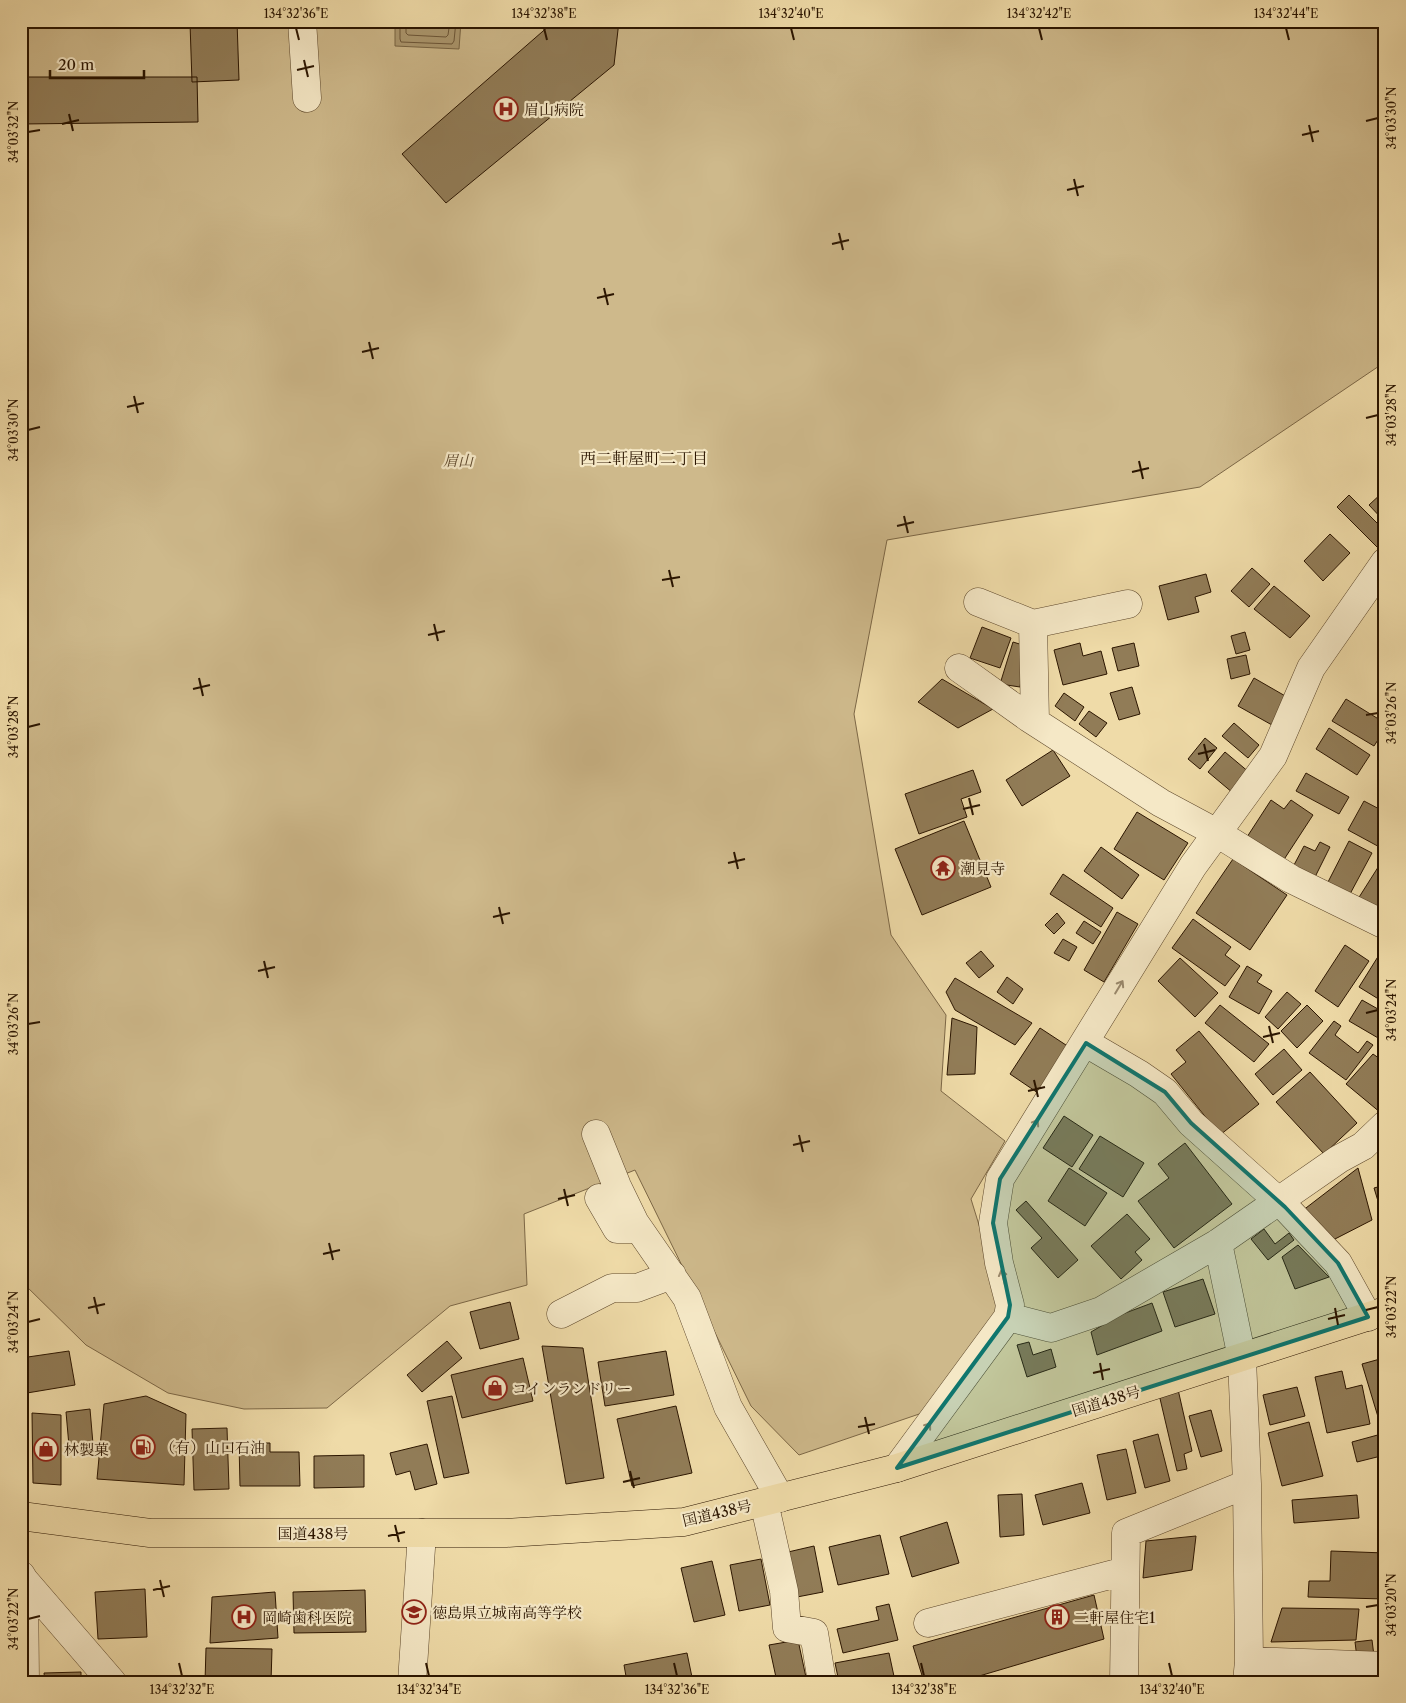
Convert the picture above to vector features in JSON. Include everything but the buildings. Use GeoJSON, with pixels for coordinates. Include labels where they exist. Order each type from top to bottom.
{"type":"FeatureCollection","features":[{"type":"Feature","properties":{"kind":"highway","name":"国道438号"},"geometry":{"type":"LineString","coordinates":[[21,1516],[150,1533],[506,1533],[684,1522],[896,1468],[1377,1314]]}},
{"type":"Feature","properties":{"kind":"street"},"geometry":{"type":"LineString","coordinates":[[302,21],[307,98]]}},
{"type":"Feature","properties":{"kind":"street"},"geometry":{"type":"LineString","coordinates":[[896,1468],[1008,1317],[1010,1305],[999,1263],[993,1223],[1000,1180],[1086,1043],[1193,866],[1273,756],[1311,668],[1385,562]]}},
{"type":"Feature","properties":{"kind":"street"},"geometry":{"type":"LineString","coordinates":[[978,602],[1033,624],[1128,604]]}},
{"type":"Feature","properties":{"kind":"street"},"geometry":{"type":"LineString","coordinates":[[1033,624],[1035,721]]}},
{"type":"Feature","properties":{"kind":"street"},"geometry":{"type":"LineString","coordinates":[[959,668],[1035,721],[1161,803],[1217,833],[1292,879],[1384,923]]}},
{"type":"Feature","properties":{"kind":"street"},"geometry":{"type":"LineString","coordinates":[[1086,1043],[1139,1074],[1165,1092],[1191,1123],[1279,1201],[1338,1263],[1377,1314]]}},
{"type":"Feature","properties":{"kind":"street"},"geometry":{"type":"LineString","coordinates":[[1008,1317],[1051,1328],[1101,1312],[1218,1243],[1339,1159],[1363,1146],[1385,1125]]}},
{"type":"Feature","properties":{"kind":"street"},"geometry":{"type":"LineString","coordinates":[[596,1134],[617,1186],[635,1223],[687,1298],[728,1407],[772,1500],[787,1628],[814,1633],[822,1682]]}},
{"type":"Feature","properties":{"kind":"street"},"geometry":{"type":"LineString","coordinates":[[599,1198],[617,1229],[639,1228]]}},
{"type":"Feature","properties":{"kind":"street"},"geometry":{"type":"LineString","coordinates":[[1218,1243],[1242,1358],[1247,1484],[1248,1671],[1385,1666]]}},
{"type":"Feature","properties":{"kind":"street"},"geometry":{"type":"LineString","coordinates":[[561,1314],[612,1288],[637,1288],[672,1275]]}},
{"type":"Feature","properties":{"kind":"street"},"geometry":{"type":"LineString","coordinates":[[1124,1682],[1126,1533],[1247,1484]]}},
{"type":"Feature","properties":{"kind":"street"},"geometry":{"type":"LineString","coordinates":[[412,1682],[422,1533]]}},
{"type":"Feature","properties":{"kind":"street"},"geometry":{"type":"LineString","coordinates":[[928,1623],[1125,1571]]}},
{"type":"Feature","properties":{"kind":"street"},"geometry":{"type":"LineString","coordinates":[[23,1578],[25,1682]]}},
{"type":"Feature","properties":{"kind":"street"},"geometry":{"type":"LineString","coordinates":[[23,1578],[112,1682]]}},
{"type":"Feature","properties":{"kind":"highlighted area"},"geometry":{"type":"Polygon","coordinates":[[[1086,1043],[1165,1092],[1191,1123],[1285,1207],[1338,1263],[1368,1317],[897,1468],[1008,1317],[1010,1305],[993,1223],[1000,1179],[1086,1043]]]}},
{"type":"Feature","properties":{"kind":"green space","name":"眉山"},"geometry":{"type":"Polygon","coordinates":[[[21,21],[1385,21],[1385,362],[1200,487],[887,540],[854,714],[891,935],[946,1015],[941,1091],[1005,1141],[971,1199],[1003,1303],[928,1411],[799,1455],[751,1406],[635,1170],[524,1214],[527,1285],[450,1306],[327,1408],[244,1409],[168,1393],[86,1345],[21,1281],[21,21]]]}},
{"type":"Feature","properties":{"kind":"water"},"geometry":{"type":"Polygon","coordinates":[[[395,21],[461,21],[459,49],[395,46],[395,21]]]}},
{"type":"Feature","properties":{"kind":"place","name":"眉山病院"},"geometry":{"type":"Point","coordinates":[506,109]}},
{"type":"Feature","properties":{"kind":"place","name":"潮見寺"},"geometry":{"type":"Point","coordinates":[943,868]}},
{"type":"Feature","properties":{"kind":"place","name":"コインランドリー"},"geometry":{"type":"Point","coordinates":[495,1388]}},
{"type":"Feature","properties":{"kind":"place","name":"（有）山口石油"},"geometry":{"type":"Point","coordinates":[143,1447]}},
{"type":"Feature","properties":{"kind":"place","name":"林製菓"},"geometry":{"type":"Point","coordinates":[46,1449]}},
{"type":"Feature","properties":{"kind":"place","name":"徳島県立城南高等学校"},"geometry":{"type":"Point","coordinates":[414,1612]}},
{"type":"Feature","properties":{"kind":"place","name":"岡崎歯科医院"},"geometry":{"type":"Point","coordinates":[244,1617]}},
{"type":"Feature","properties":{"kind":"place","name":"二軒屋住宅1"},"geometry":{"type":"Point","coordinates":[1057,1617]}},
{"type":"Feature","properties":{"kind":"district","name":"西二軒屋町二丁目"},"geometry":{"type":"Point","coordinates":[644,458]}}]}
